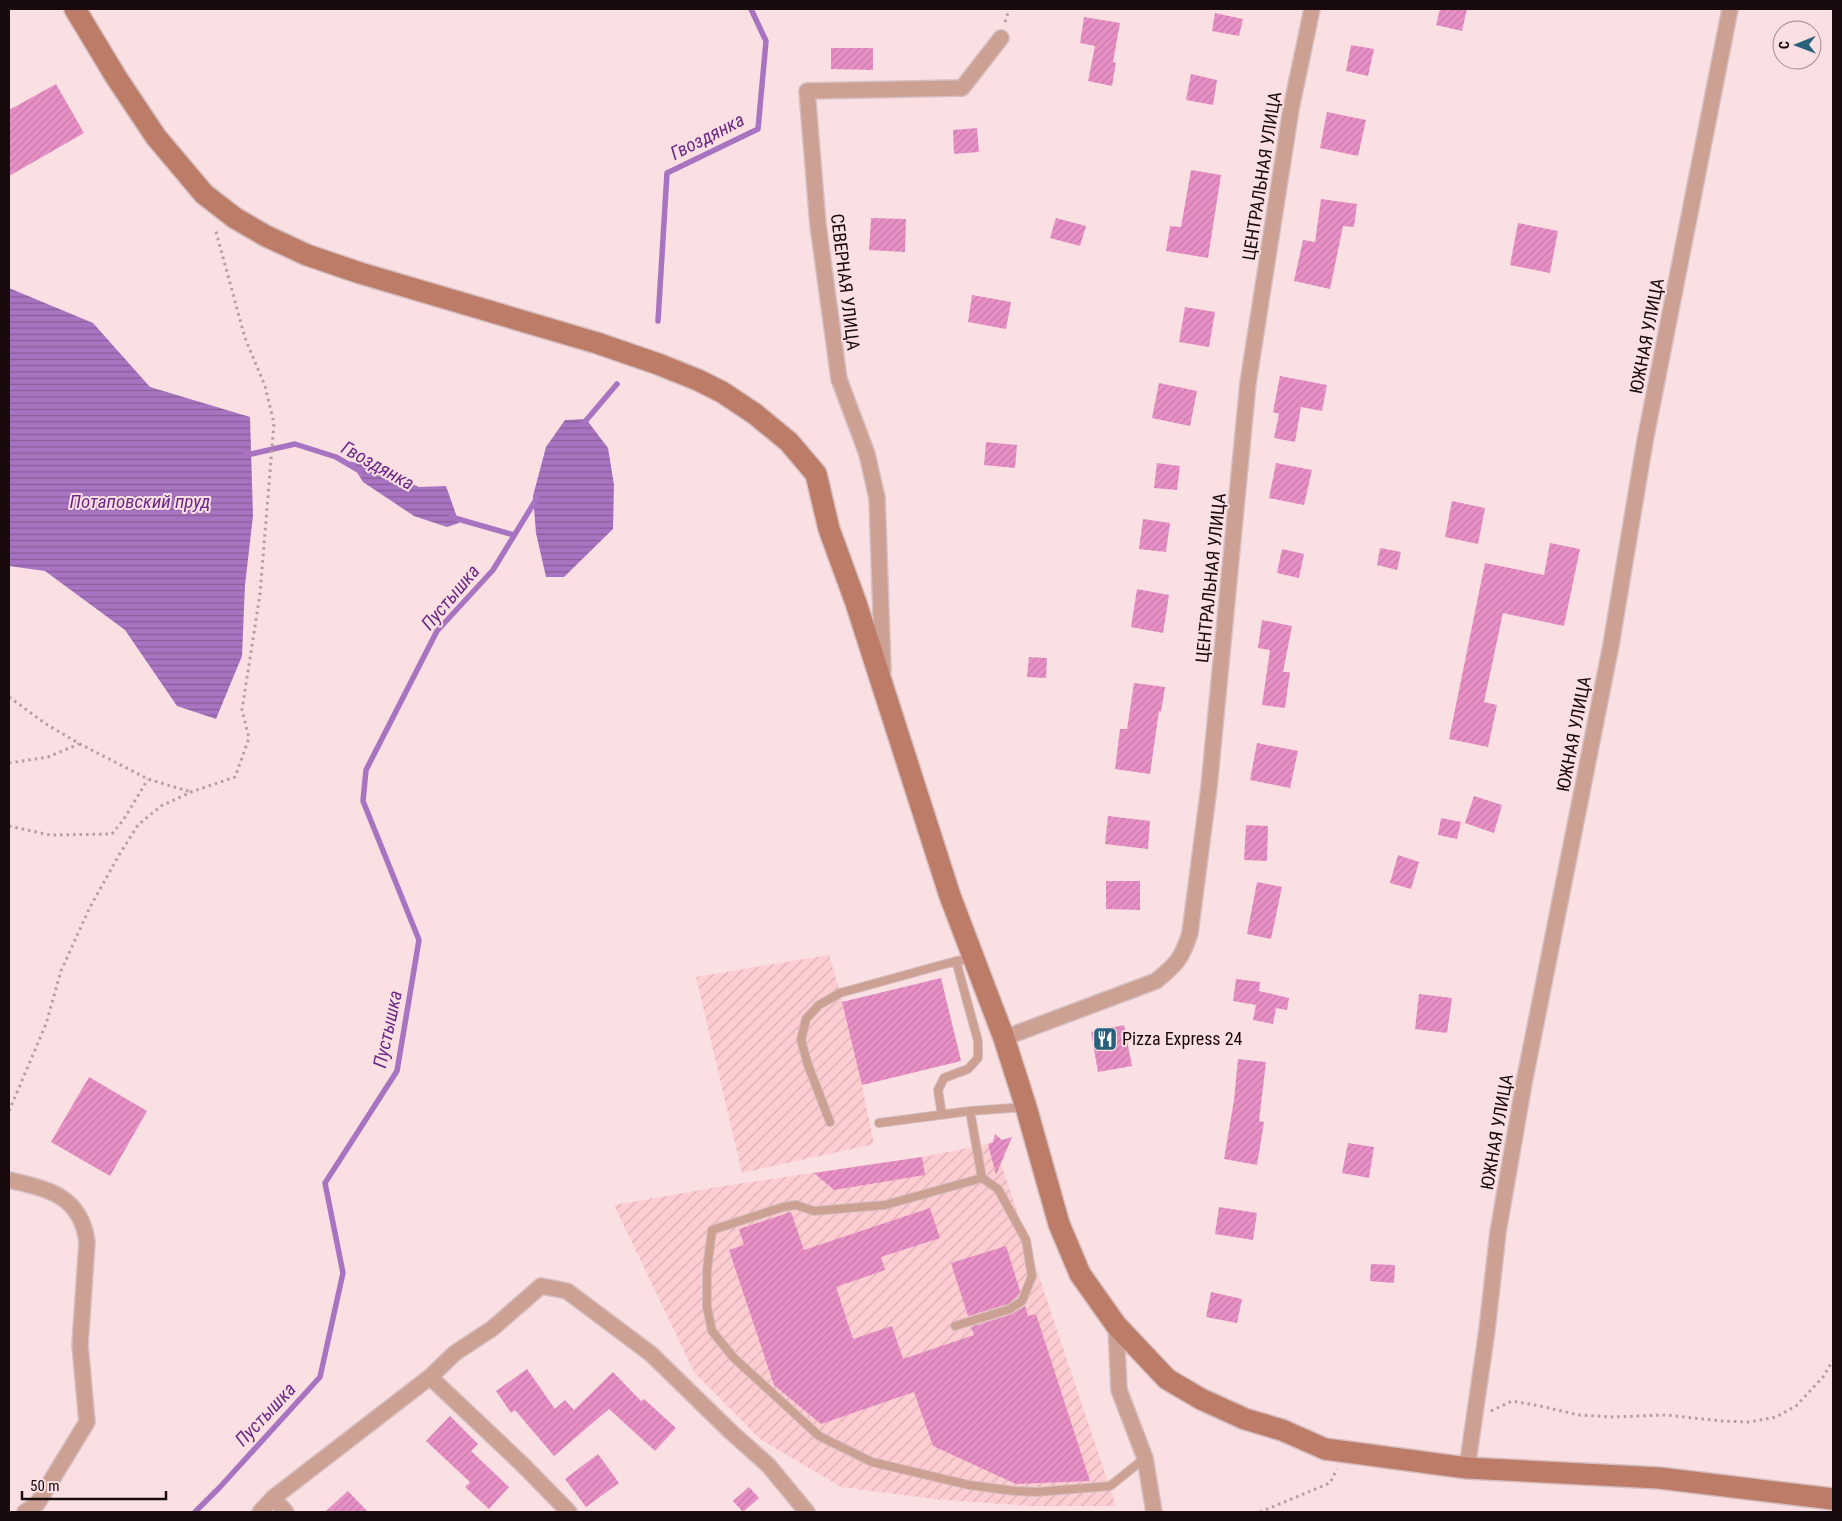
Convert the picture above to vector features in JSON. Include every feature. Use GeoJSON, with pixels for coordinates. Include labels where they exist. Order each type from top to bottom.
{"type":"FeatureCollection","features":[{"type":"Feature","properties":{"kind":"main road"},"geometry":{"type":"LineString","coordinates":[[75,9],[116,77],[156,137],[204,194],[235,218],[306,255],[360,273],[597,343],[698,380],[722,392],[756,414],[789,442],[816,474],[829,529],[856,603],[950,896],[965,960],[1004,1038],[1026,1107],[1059,1224],[1080,1274],[1116,1325],[1167,1380],[1201,1399],[1245,1419],[1282,1430],[1325,1449],[1466,1468],[1659,1478],[1833,1499]]}},
{"type":"Feature","properties":{"kind":"street","name":"ЦЕНТРАЛЬНАЯ УЛИЦА"},"geometry":{"type":"LineString","coordinates":[[1004,1038],[1156,981],[1173,967],[1184,953],[1190,932],[1209,787],[1248,383],[1291,109],[1312,9]]}},
{"type":"Feature","properties":{"kind":"street","name":"ЮЖНАЯ УЛИЦА"},"geometry":{"type":"LineString","coordinates":[[1466,1468],[1487,1330],[1498,1232],[1522,1092],[1611,645],[1645,441],[1730,9]]}},
{"type":"Feature","properties":{"kind":"street","name":"СЕВЕРНАЯ УЛИЦА"},"geometry":{"type":"LineString","coordinates":[[884,690],[877,498],[867,454],[839,379],[818,225],[807,91],[962,88],[1001,38]]}},
{"type":"Feature","properties":{"kind":"street"},"geometry":{"type":"LineString","coordinates":[[9,1180],[44,1188],[65,1198],[77,1211],[85,1228],[87,1242],[80,1345],[87,1422],[37,1504],[25,1512]]}},
{"type":"Feature","properties":{"kind":"street"},"geometry":{"type":"LineString","coordinates":[[260,1512],[273,1498],[430,1378],[455,1353],[493,1328],[541,1286],[567,1291],[651,1354],[731,1432],[768,1465],[807,1512]]}},
{"type":"Feature","properties":{"kind":"street"},"geometry":{"type":"LineString","coordinates":[[1116,1325],[1119,1390],[1145,1458],[1154,1512]]}},
{"type":"Feature","properties":{"kind":"street"},"geometry":{"type":"LineString","coordinates":[[430,1378],[569,1512]]}},
{"type":"Feature","properties":{"kind":"street"},"geometry":{"type":"LineString","coordinates":[[273,1498],[286,1512]]}},
{"type":"Feature","properties":{"kind":"lane"},"geometry":{"type":"LineString","coordinates":[[830,1122],[808,1065],[802,1040],[806,1018],[819,1005],[840,993],[965,960],[978,1041],[978,1058],[968,1068],[944,1078],[938,1090],[942,1115]]}},
{"type":"Feature","properties":{"kind":"lane"},"geometry":{"type":"LineString","coordinates":[[878,1123],[970,1111],[1026,1107]]}},
{"type":"Feature","properties":{"kind":"lane"},"geometry":{"type":"LineString","coordinates":[[970,1111],[982,1178]]}},
{"type":"Feature","properties":{"kind":"lane"},"geometry":{"type":"LineString","coordinates":[[955,1326],[1010,1309],[1022,1302],[1032,1276],[1026,1240],[998,1188],[982,1178],[885,1205],[814,1211],[796,1205],[783,1207],[712,1230],[707,1270],[707,1307],[712,1332],[734,1358],[819,1436],[872,1462],[969,1485],[1037,1492],[1110,1486],[1145,1458]]}},
{"type":"Feature","properties":{"kind":"path"},"geometry":{"type":"LineString","coordinates":[[9,1111],[46,1024],[61,971],[89,909],[138,825],[161,806],[191,792],[235,777],[249,738],[242,710],[260,594],[274,423],[265,386],[245,338],[222,251],[204,194]]}},
{"type":"Feature","properties":{"kind":"path"},"geometry":{"type":"LineString","coordinates":[[9,697],[46,724],[80,744],[148,779],[191,792]]}},
{"type":"Feature","properties":{"kind":"path"},"geometry":{"type":"LineString","coordinates":[[9,763],[48,757],[80,744]]}},
{"type":"Feature","properties":{"kind":"path"},"geometry":{"type":"LineString","coordinates":[[9,826],[50,835],[112,834],[124,819],[148,779]]}},
{"type":"Feature","properties":{"kind":"path"},"geometry":{"type":"LineString","coordinates":[[1485,1414],[1512,1401],[1579,1415],[1613,1417],[1666,1415],[1750,1422],[1776,1417],[1796,1406],[1823,1376],[1833,1360]]}},
{"type":"Feature","properties":{"kind":"path"},"geometry":{"type":"LineString","coordinates":[[1260,1512],[1330,1483],[1339,1466],[1325,1449]]}},
{"type":"Feature","properties":{"kind":"shaded area"},"geometry":{"type":"Polygon","coordinates":[[[829,955],[843,1002],[941,979],[961,1061],[862,1085],[874,1144],[742,1173],[696,977],[829,955]]]}},
{"type":"Feature","properties":{"kind":"shaded area"},"geometry":{"type":"Polygon","coordinates":[[[998,1137],[1002,1140],[1012,1137],[1001,1163],[1116,1506],[1031,1506],[942,1500],[841,1487],[760,1439],[694,1372],[614,1205],[723,1186],[922,1157],[993,1143],[994,1138],[998,1137]]]}},
{"type":"Feature","properties":{"kind":"water","name":"Потаповский пруд"},"geometry":{"type":"Polygon","coordinates":[[[9,288],[93,323],[150,387],[250,417],[253,516],[245,585],[242,656],[216,719],[177,706],[125,630],[45,571],[9,566],[9,288]]]}},
{"type":"Feature","properties":{"kind":"water"},"geometry":{"type":"Polygon","coordinates":[[[586,419],[608,448],[614,485],[613,529],[564,577],[546,577],[536,533],[533,496],[546,447],[565,420],[586,419]]]}},
{"type":"Feature","properties":{"kind":"water"},"geometry":{"type":"Polygon","coordinates":[[[350,461],[392,474],[419,487],[446,486],[459,523],[447,527],[414,516],[363,482],[350,461]]]}},
{"type":"Feature","properties":{"kind":"building"},"geometry":{"type":"Polygon","coordinates":[[[1440,9],[1467,9],[1462,31],[1436,25],[1440,9]]]}},
{"type":"Feature","properties":{"kind":"building"},"geometry":{"type":"Polygon","coordinates":[[[1215,13],[1243,19],[1239,36],[1212,31],[1215,13]]]}},
{"type":"Feature","properties":{"kind":"building"},"geometry":{"type":"Polygon","coordinates":[[[1084,17],[1120,23],[1113,62],[1116,63],[1112,86],[1088,81],[1095,46],[1080,43],[1084,17]]]}},
{"type":"Feature","properties":{"kind":"building"},"geometry":{"type":"Polygon","coordinates":[[[1351,45],[1374,49],[1368,76],[1346,71],[1351,45]]]}},
{"type":"Feature","properties":{"kind":"building"},"geometry":{"type":"Polygon","coordinates":[[[831,48],[873,48],[873,70],[831,69],[831,48]]]}},
{"type":"Feature","properties":{"kind":"building"},"geometry":{"type":"Polygon","coordinates":[[[1191,74],[1217,80],[1213,105],[1186,100],[1191,74]]]}},
{"type":"Feature","properties":{"kind":"building"},"geometry":{"type":"Polygon","coordinates":[[[56,84],[84,133],[9,176],[9,110],[56,84]]]}},
{"type":"Feature","properties":{"kind":"building"},"geometry":{"type":"Polygon","coordinates":[[[1327,112],[1366,120],[1358,156],[1320,148],[1327,112]]]}},
{"type":"Feature","properties":{"kind":"building"},"geometry":{"type":"Polygon","coordinates":[[[977,128],[979,152],[954,154],[953,130],[977,128]]]}},
{"type":"Feature","properties":{"kind":"building"},"geometry":{"type":"Polygon","coordinates":[[[1191,170],[1221,175],[1208,258],[1166,251],[1170,226],[1181,227],[1191,170]]]}},
{"type":"Feature","properties":{"kind":"building"},"geometry":{"type":"Polygon","coordinates":[[[1321,199],[1357,204],[1354,227],[1343,226],[1330,289],[1294,281],[1303,240],[1315,242],[1321,199]]]}},
{"type":"Feature","properties":{"kind":"building"},"geometry":{"type":"Polygon","coordinates":[[[871,218],[906,219],[905,252],[869,250],[871,218]]]}},
{"type":"Feature","properties":{"kind":"building"},"geometry":{"type":"Polygon","coordinates":[[[1056,218],[1086,226],[1080,246],[1050,238],[1056,218]]]}},
{"type":"Feature","properties":{"kind":"building"},"geometry":{"type":"Polygon","coordinates":[[[1518,223],[1558,231],[1550,273],[1510,265],[1518,223]]]}},
{"type":"Feature","properties":{"kind":"building"},"geometry":{"type":"Polygon","coordinates":[[[972,295],[1011,302],[1006,329],[968,322],[972,295]]]}},
{"type":"Feature","properties":{"kind":"building"},"geometry":{"type":"Polygon","coordinates":[[[1185,307],[1215,312],[1209,347],[1179,342],[1185,307]]]}},
{"type":"Feature","properties":{"kind":"building"},"geometry":{"type":"Polygon","coordinates":[[[1280,376],[1327,385],[1322,411],[1301,407],[1295,442],[1274,438],[1279,414],[1273,412],[1280,376]]]}},
{"type":"Feature","properties":{"kind":"building"},"geometry":{"type":"Polygon","coordinates":[[[1159,383],[1197,391],[1190,426],[1152,418],[1159,383]]]}},
{"type":"Feature","properties":{"kind":"building"},"geometry":{"type":"Polygon","coordinates":[[[986,442],[1017,445],[1015,468],[984,465],[986,442]]]}},
{"type":"Feature","properties":{"kind":"building"},"geometry":{"type":"Polygon","coordinates":[[[1157,463],[1180,466],[1177,490],[1154,488],[1157,463]]]}},
{"type":"Feature","properties":{"kind":"building"},"geometry":{"type":"Polygon","coordinates":[[[1276,463],[1312,470],[1304,505],[1269,498],[1276,463]]]}},
{"type":"Feature","properties":{"kind":"building"},"geometry":{"type":"Polygon","coordinates":[[[1452,501],[1485,508],[1478,544],[1445,537],[1452,501]]]}},
{"type":"Feature","properties":{"kind":"building"},"geometry":{"type":"Polygon","coordinates":[[[1143,519],[1170,523],[1166,552],[1139,549],[1143,519]]]}},
{"type":"Feature","properties":{"kind":"building"},"geometry":{"type":"Polygon","coordinates":[[[1550,543],[1580,549],[1564,626],[1503,613],[1484,702],[1497,705],[1488,747],[1449,739],[1485,563],[1544,575],[1550,543]]]}},
{"type":"Feature","properties":{"kind":"building"},"geometry":{"type":"Polygon","coordinates":[[[1380,548],[1401,552],[1397,570],[1377,565],[1380,548]]]}},
{"type":"Feature","properties":{"kind":"building"},"geometry":{"type":"Polygon","coordinates":[[[1282,549],[1304,554],[1299,578],[1277,573],[1282,549]]]}},
{"type":"Feature","properties":{"kind":"building"},"geometry":{"type":"Polygon","coordinates":[[[1137,589],[1169,595],[1163,633],[1131,627],[1137,589]]]}},
{"type":"Feature","properties":{"kind":"building"},"geometry":{"type":"Polygon","coordinates":[[[1262,620],[1292,626],[1283,672],[1290,672],[1285,708],[1262,705],[1270,650],[1258,648],[1262,620]]]}},
{"type":"Feature","properties":{"kind":"building"},"geometry":{"type":"Polygon","coordinates":[[[1029,657],[1047,658],[1046,678],[1027,677],[1029,657]]]}},
{"type":"Feature","properties":{"kind":"building"},"geometry":{"type":"Polygon","coordinates":[[[1134,683],[1165,687],[1161,712],[1159,711],[1150,774],[1115,769],[1120,729],[1127,729],[1134,683]]]}},
{"type":"Feature","properties":{"kind":"building"},"geometry":{"type":"Polygon","coordinates":[[[1257,743],[1298,751],[1290,788],[1250,780],[1257,743]]]}},
{"type":"Feature","properties":{"kind":"building"},"geometry":{"type":"Polygon","coordinates":[[[1474,796],[1502,805],[1494,833],[1465,823],[1474,796]]]}},
{"type":"Feature","properties":{"kind":"building"},"geometry":{"type":"Polygon","coordinates":[[[1108,816],[1150,821],[1148,849],[1105,844],[1108,816]]]}},
{"type":"Feature","properties":{"kind":"building"},"geometry":{"type":"Polygon","coordinates":[[[1441,818],[1461,822],[1457,839],[1438,835],[1441,818]]]}},
{"type":"Feature","properties":{"kind":"building"},"geometry":{"type":"Polygon","coordinates":[[[1246,825],[1268,826],[1267,861],[1244,860],[1246,825]]]}},
{"type":"Feature","properties":{"kind":"building"},"geometry":{"type":"Polygon","coordinates":[[[1398,855],[1419,862],[1411,889],[1390,883],[1398,855]]]}},
{"type":"Feature","properties":{"kind":"building"},"geometry":{"type":"Polygon","coordinates":[[[1106,881],[1140,881],[1140,910],[1106,909],[1106,881]]]}},
{"type":"Feature","properties":{"kind":"building"},"geometry":{"type":"Polygon","coordinates":[[[1257,882],[1282,887],[1271,939],[1247,934],[1257,882]]]}},
{"type":"Feature","properties":{"kind":"building"},"geometry":{"type":"Polygon","coordinates":[[[941,978],[961,1061],[862,1085],[842,1002],[941,978]]]}},
{"type":"Feature","properties":{"kind":"building"},"geometry":{"type":"Polygon","coordinates":[[[1236,979],[1260,982],[1259,991],[1289,998],[1287,1010],[1276,1008],[1273,1024],[1253,1020],[1256,1005],[1233,1001],[1236,979]]]}},
{"type":"Feature","properties":{"kind":"building"},"geometry":{"type":"Polygon","coordinates":[[[1419,994],[1452,998],[1447,1033],[1415,1029],[1419,994]]]}},
{"type":"Feature","properties":{"kind":"building"},"geometry":{"type":"Polygon","coordinates":[[[1124,1025],[1132,1066],[1098,1072],[1091,1032],[1124,1025]]]}},
{"type":"Feature","properties":{"kind":"building"},"geometry":{"type":"Polygon","coordinates":[[[1238,1059],[1266,1062],[1259,1121],[1264,1122],[1257,1165],[1224,1159],[1234,1100],[1238,1059]]]}},
{"type":"Feature","properties":{"kind":"building"},"geometry":{"type":"Polygon","coordinates":[[[89,1077],[147,1111],[110,1176],[51,1142],[89,1077]]]}},
{"type":"Feature","properties":{"kind":"building"},"geometry":{"type":"Polygon","coordinates":[[[995,1134],[1002,1140],[1012,1137],[996,1175],[988,1144],[993,1142],[995,1134]]]}},
{"type":"Feature","properties":{"kind":"building"},"geometry":{"type":"Polygon","coordinates":[[[1348,1143],[1374,1147],[1369,1178],[1342,1173],[1348,1143]]]}},
{"type":"Feature","properties":{"kind":"building"},"geometry":{"type":"Polygon","coordinates":[[[922,1157],[925,1175],[834,1190],[814,1173],[922,1157]]]}},
{"type":"Feature","properties":{"kind":"building"},"geometry":{"type":"Polygon","coordinates":[[[1219,1207],[1257,1213],[1253,1240],[1215,1234],[1219,1207]]]}},
{"type":"Feature","properties":{"kind":"building"},"geometry":{"type":"Polygon","coordinates":[[[930,1208],[940,1238],[881,1257],[885,1270],[836,1287],[853,1339],[892,1326],[903,1359],[974,1335],[971,1327],[1012,1314],[1025,1306],[1028,1316],[1036,1314],[1090,1481],[1016,1484],[933,1446],[914,1392],[821,1424],[774,1385],[729,1250],[744,1245],[739,1229],[791,1212],[804,1250],[930,1208]]]}},
{"type":"Feature","properties":{"kind":"building"},"geometry":{"type":"Polygon","coordinates":[[[1006,1246],[1020,1291],[1017,1297],[1008,1304],[968,1316],[951,1263],[1006,1246]]]}},
{"type":"Feature","properties":{"kind":"building"},"geometry":{"type":"Polygon","coordinates":[[[1371,1264],[1395,1265],[1394,1283],[1370,1281],[1371,1264]]]}},
{"type":"Feature","properties":{"kind":"building"},"geometry":{"type":"Polygon","coordinates":[[[1211,1292],[1242,1299],[1237,1323],[1206,1317],[1211,1292]]]}},
{"type":"Feature","properties":{"kind":"building"},"geometry":{"type":"Polygon","coordinates":[[[527,1369],[555,1409],[565,1400],[574,1410],[613,1372],[641,1401],[644,1399],[676,1428],[655,1451],[609,1409],[554,1456],[515,1410],[511,1413],[496,1391],[527,1369]]]}},
{"type":"Feature","properties":{"kind":"building"},"geometry":{"type":"Polygon","coordinates":[[[450,1416],[478,1444],[471,1451],[509,1487],[489,1509],[465,1487],[470,1482],[426,1441],[450,1416]]]}},
{"type":"Feature","properties":{"kind":"building"},"geometry":{"type":"Polygon","coordinates":[[[598,1454],[619,1483],[586,1507],[565,1479],[598,1454]]]}},
{"type":"Feature","properties":{"kind":"building"},"geometry":{"type":"Polygon","coordinates":[[[749,1487],[759,1498],[743,1512],[733,1501],[749,1487]]]}},
{"type":"Feature","properties":{"kind":"building"},"geometry":{"type":"Polygon","coordinates":[[[348,1491],[368,1512],[325,1512],[348,1491]]]}},
{"type":"Feature","properties":{"kind":"waterway","name":"Гвоздянка"},"geometry":{"type":"LineString","coordinates":[[658,321],[667,173],[758,129],[766,41],[751,9]]}},
{"type":"Feature","properties":{"kind":"waterway","name":"Гвоздянка"},"geometry":{"type":"LineString","coordinates":[[583,424],[617,384]]}},
{"type":"Feature","properties":{"kind":"waterway","name":"Гвоздянка"},"geometry":{"type":"LineString","coordinates":[[245,452],[251,454],[295,444],[336,457],[360,471]]}},
{"type":"Feature","properties":{"kind":"waterway","name":"Пустышка"},"geometry":{"type":"LineString","coordinates":[[195,1512],[320,1377],[343,1273],[325,1183],[397,1071],[419,940],[363,801],[366,770],[437,631],[493,570],[537,498]]}},
{"type":"Feature","properties":{"kind":"waterway","name":"Гвоздянка"},"geometry":{"type":"LineString","coordinates":[[451,517],[514,535]]}},
{"type":"Feature","properties":{"kind":"place","name":"Pizza Express 24"},"geometry":{"type":"Point","coordinates":[1105,1039]}}]}
